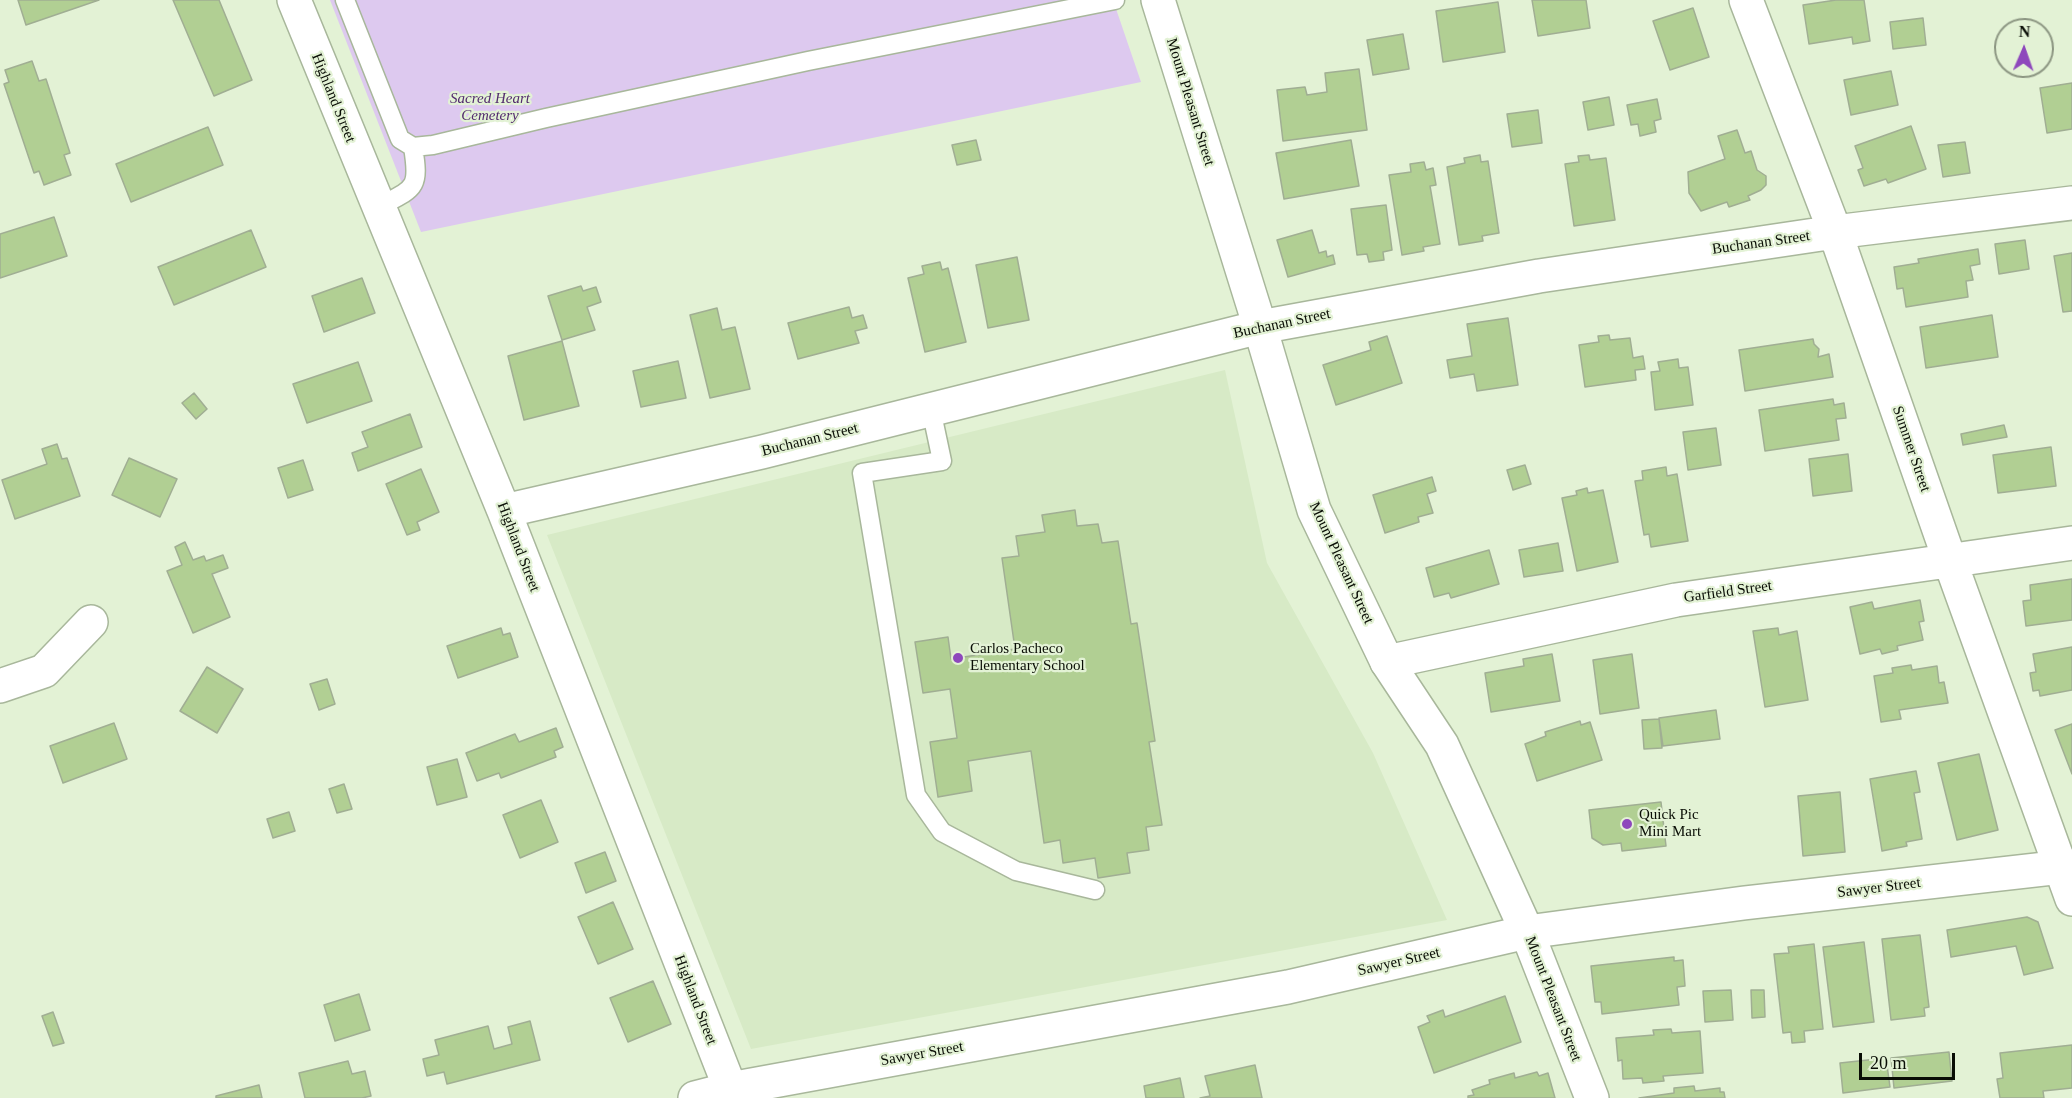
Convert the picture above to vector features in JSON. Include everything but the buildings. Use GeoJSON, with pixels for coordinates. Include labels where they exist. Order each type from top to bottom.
{"type":"FeatureCollection","features":[{"type":"Feature","properties":{"kind":"street","name":"Highland Street"},"geometry":{"type":"LineString","coordinates":[[294,0],[504,511],[732,1094]]}},
{"type":"Feature","properties":{"kind":"street","name":"Mount Pleasant Street"},"geometry":{"type":"LineString","coordinates":[[1158,0],[1260,327],[1314,510],[1388,662],[1442,744],[1527,932],[1592,1098]]}},
{"type":"Feature","properties":{"kind":"street","name":"Summer Street"},"geometry":{"type":"LineString","coordinates":[[1746,0],[1835,232],[1950,561],[2067,867],[2072,899]]}},
{"type":"Feature","properties":{"kind":"street","name":"Buchanan Street"},"geometry":{"type":"LineString","coordinates":[[504,511],[762,452],[1260,327],[1539,276],[1835,232],[2072,203]]}},
{"type":"Feature","properties":{"kind":"street","name":"Garfield Street"},"geometry":{"type":"LineString","coordinates":[[1388,662],[1676,600],[2072,543]]}},
{"type":"Feature","properties":{"kind":"street"},"geometry":{"type":"LineString","coordinates":[[0,686],[44,671],[91,622]]}},
{"type":"Feature","properties":{"kind":"street","name":"Sawyer Street"},"geometry":{"type":"LineString","coordinates":[[694,1098],[732,1094],[1288,987],[1527,932],[1744,903],[2067,867]]}},
{"type":"Feature","properties":{"kind":"lane"},"geometry":{"type":"LineString","coordinates":[[345,0],[400,139],[413,147],[434,145],[546,118],[808,61],[1115,0]]}},
{"type":"Feature","properties":{"kind":"lane"},"geometry":{"type":"LineString","coordinates":[[378,207],[407,192],[415,184],[417,171],[413,147]]}},
{"type":"Feature","properties":{"kind":"lane"},"geometry":{"type":"LineString","coordinates":[[931,409],[942,461],[862,473],[916,795],[942,832],[1016,871],[1095,890]]}},
{"type":"Feature","properties":{"kind":"shaded area","name":"Carlos Pacheco Elementary School"},"geometry":{"type":"Polygon","coordinates":[[[1225,370],[1267,563],[1373,753],[1447,920],[751,1049],[547,535],[1225,370]]]}},
{"type":"Feature","properties":{"kind":"green space","name":"Sacred Heart Cemetery"},"geometry":{"type":"Polygon","coordinates":[[[330,0],[1113,0],[1141,82],[421,232],[330,0]]]}},
{"type":"Feature","properties":{"kind":"place","name":"Carlos Pacheco Elementary School"},"geometry":{"type":"Point","coordinates":[958,658]}},
{"type":"Feature","properties":{"kind":"place","name":"Quick Pic Mini Mart"},"geometry":{"type":"Point","coordinates":[1627,824]}}]}
